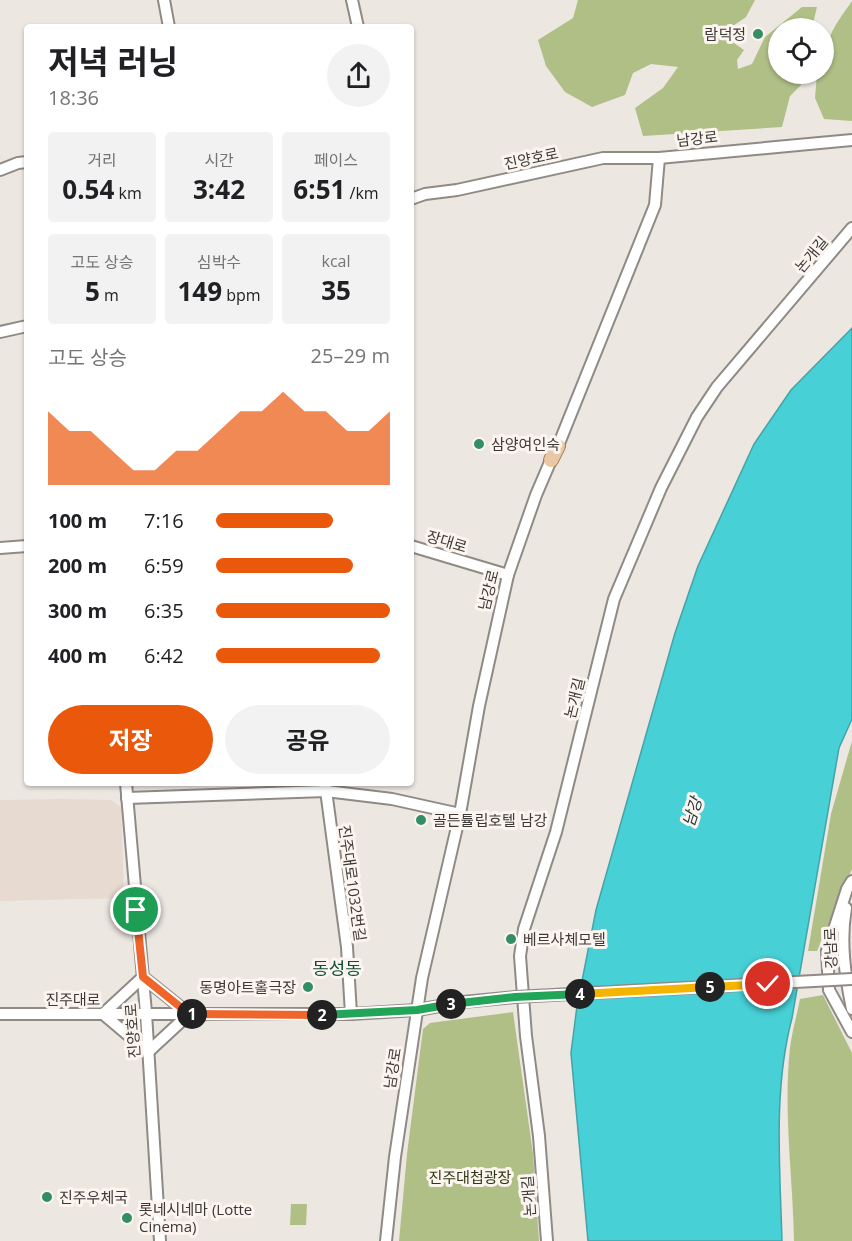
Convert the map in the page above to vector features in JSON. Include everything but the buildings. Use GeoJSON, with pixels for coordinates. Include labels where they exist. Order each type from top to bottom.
{"type":"FeatureCollection","features":[{"type":"Feature","properties":{"kind":"main road","name":"남강로"},"geometry":{"type":"LineString","coordinates":[[551,460],[558,446]]}},
{"type":"Feature","properties":{"kind":"street"},"geometry":{"type":"LineString","coordinates":[[164,0],[168,24]]}},
{"type":"Feature","properties":{"kind":"street"},"geometry":{"type":"LineString","coordinates":[[352,0],[357,24]]}},
{"type":"Feature","properties":{"kind":"street","name":"남강로"},"geometry":{"type":"LineString","coordinates":[[558,446],[654,205],[660,158],[852,140]]}},
{"type":"Feature","properties":{"kind":"street","name":"진양호로"},"geometry":{"type":"LineString","coordinates":[[414,198],[603,158],[660,158]]}},
{"type":"Feature","properties":{"kind":"street"},"geometry":{"type":"LineString","coordinates":[[0,170],[24,162]]}},
{"type":"Feature","properties":{"kind":"street","name":"논개길"},"geometry":{"type":"LineString","coordinates":[[547,1241],[539,1136],[526,1036],[520,956],[524,929],[556,832],[614,599],[661,488],[697,417],[717,387],[852,228]]}},
{"type":"Feature","properties":{"kind":"street"},"geometry":{"type":"LineString","coordinates":[[0,332],[24,327]]}},
{"type":"Feature","properties":{"kind":"street","name":"남강로"},"geometry":{"type":"LineString","coordinates":[[386,1241],[395,1157],[422,978],[460,814],[479,706],[508,575],[551,460]]}},
{"type":"Feature","properties":{"kind":"street"},"geometry":{"type":"LineString","coordinates":[[0,548],[24,546]]}},
{"type":"Feature","properties":{"kind":"street","name":"장대로"},"geometry":{"type":"LineString","coordinates":[[414,547],[508,575]]}},
{"type":"Feature","properties":{"kind":"street","name":"진양호로"},"geometry":{"type":"LineString","coordinates":[[126,786],[146,1013],[160,1241]]}},
{"type":"Feature","properties":{"kind":"street"},"geometry":{"type":"LineString","coordinates":[[127,798],[325,787],[460,814]]}},
{"type":"Feature","properties":{"kind":"street","name":"진주대로1032번길"},"geometry":{"type":"LineString","coordinates":[[325,787],[347,947],[351,1014]]}},
{"type":"Feature","properties":{"kind":"street"},"geometry":{"type":"LineString","coordinates":[[852,881],[847,889],[827,951],[829,990],[852,1032]]}},
{"type":"Feature","properties":{"kind":"street","name":"강남로"},"geometry":{"type":"LineString","coordinates":[[852,887],[843,925],[843,954],[852,1008]]}},
{"type":"Feature","properties":{"kind":"street"},"geometry":{"type":"LineString","coordinates":[[143,977],[189,1014],[148,1052],[103,1014],[143,977]]}},
{"type":"Feature","properties":{"kind":"street","name":"진주대로"},"geometry":{"type":"LineString","coordinates":[[0,1014],[146,1013],[247,1016],[351,1014],[417,1010],[463,1002],[515,997],[852,979]]}},
{"type":"Feature","properties":{"kind":"shaded area"},"geometry":{"type":"Polygon","coordinates":[[[0,800],[111,800],[121,807],[124,898],[0,901],[0,800]]]}},
{"type":"Feature","properties":{"kind":"green space"},"geometry":{"type":"Polygon","coordinates":[[[578,0],[755,0],[746,17],[727,30],[731,41],[744,50],[737,60],[738,69],[752,64],[768,35],[768,84],[801,85],[790,96],[782,127],[643,136],[635,108],[663,88],[678,67],[651,64],[633,73],[625,95],[592,107],[565,92],[546,66],[538,40],[573,18],[578,0]]]}},
{"type":"Feature","properties":{"kind":"green space"},"geometry":{"type":"Polygon","coordinates":[[[852,1],[852,121],[824,119],[815,98],[816,84],[834,84],[834,29],[852,1]]]}},
{"type":"Feature","properties":{"kind":"green space"},"geometry":{"type":"Polygon","coordinates":[[[802,7],[817,7],[814,18],[788,18],[802,7]]]}},
{"type":"Feature","properties":{"kind":"green space"},"geometry":{"type":"Polygon","coordinates":[[[852,741],[852,869],[817,951],[808,951],[831,814],[852,741]]]}},
{"type":"Feature","properties":{"kind":"green space"},"geometry":{"type":"Polygon","coordinates":[[[823,995],[852,1053],[852,1241],[794,1241],[788,1120],[790,1048],[800,999],[823,995]]]}},
{"type":"Feature","properties":{"kind":"green space","name":"진주대첩광장"},"geometry":{"type":"Polygon","coordinates":[[[513,1012],[533,1154],[539,1241],[399,1241],[407,1154],[423,1029],[430,1023],[513,1012]]]}},
{"type":"Feature","properties":{"kind":"green space"},"geometry":{"type":"Polygon","coordinates":[[[291,1204],[307,1204],[306,1225],[290,1225],[291,1204]]]}},
{"type":"Feature","properties":{"kind":"water","name":"남강"},"geometry":{"type":"Polygon","coordinates":[[[852,328],[852,719],[839,748],[782,1073],[779,1157],[782,1241],[588,1241],[571,1053],[577,1006],[596,910],[675,633],[698,566],[754,444],[791,390],[852,328]]]}},
{"type":"Feature","properties":{"kind":"place","name":"람덕정"},"geometry":{"type":"Point","coordinates":[758,34]}},
{"type":"Feature","properties":{"kind":"place","name":"삼양여인숙"},"geometry":{"type":"Point","coordinates":[479,444]}},
{"type":"Feature","properties":{"kind":"place","name":"골든튤립호텔 남강"},"geometry":{"type":"Point","coordinates":[421,820]}},
{"type":"Feature","properties":{"kind":"place","name":"베르사체모텔"},"geometry":{"type":"Point","coordinates":[511,939]}},
{"type":"Feature","properties":{"kind":"place","name":"동명아트홀극장"},"geometry":{"type":"Point","coordinates":[308,987]}},
{"type":"Feature","properties":{"kind":"place","name":"진주우체국"},"geometry":{"type":"Point","coordinates":[47,1197]}},
{"type":"Feature","properties":{"kind":"place","name":"롯네시네마 (Lotte Cinema)"},"geometry":{"type":"Point","coordinates":[127,1218]}},
{"type":"Feature","properties":{"kind":"district","name":"동성동"},"geometry":{"type":"Point","coordinates":[337,968]}},
{"type":"Feature","properties":{"kind":"route"},"geometry":{"type":"LineString","coordinates":[[136,910],[143,977],[189,1014],[247,1016],[351,1014],[417,1010],[463,1002],[515,997],[768,984]]}}]}
